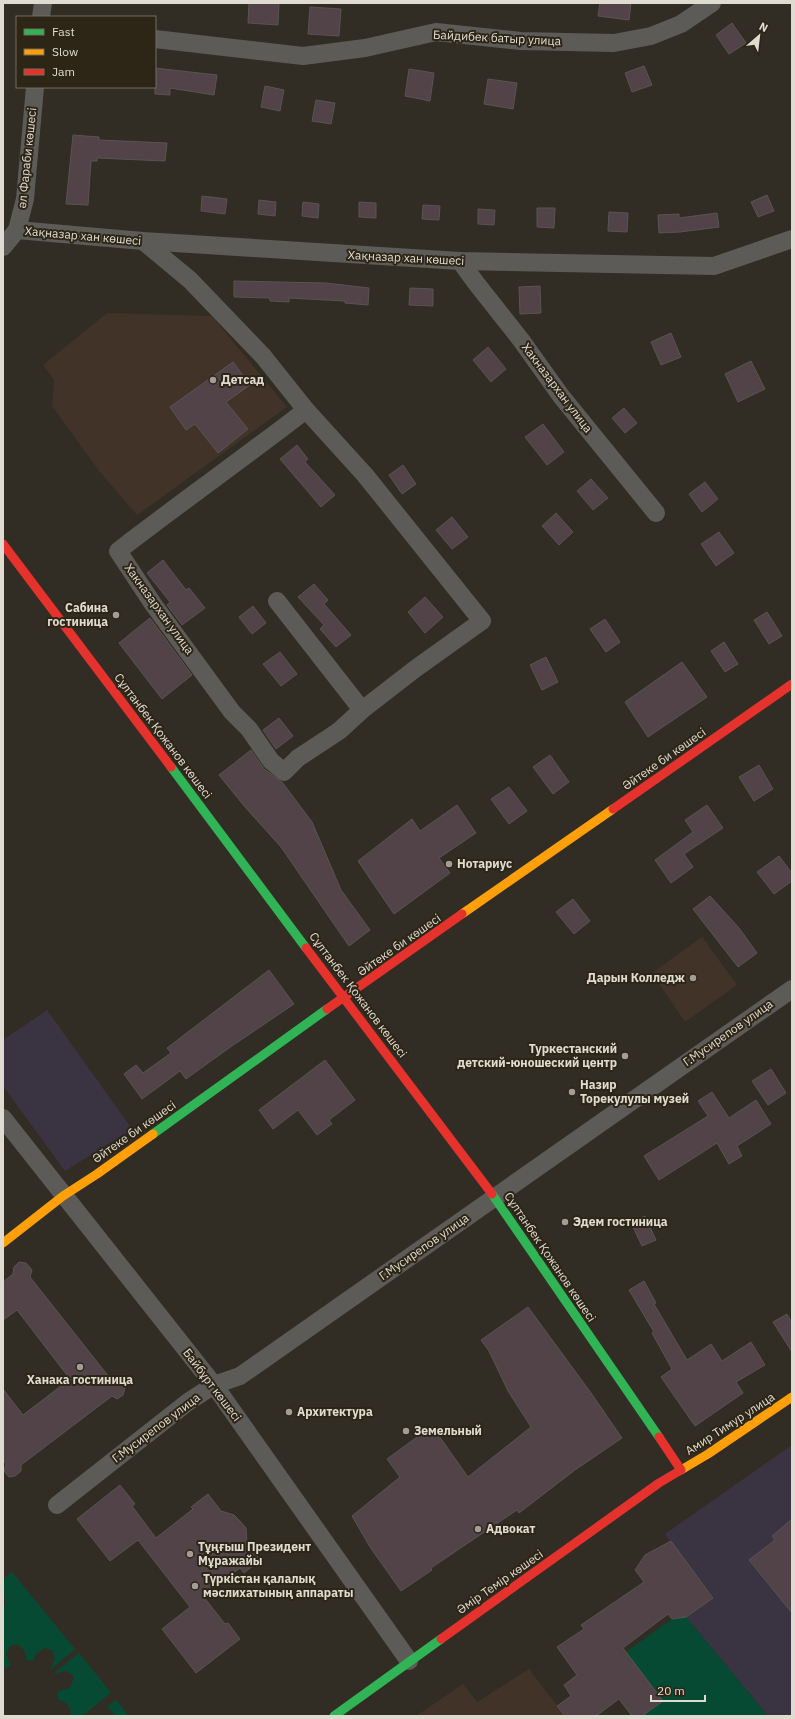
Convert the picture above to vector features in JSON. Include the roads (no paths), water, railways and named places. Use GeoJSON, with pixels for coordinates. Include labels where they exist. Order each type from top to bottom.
{"type":"FeatureCollection","features":[{"type":"Feature","properties":{"kind":"main road","name":"Сұлтанбек Қожанов көшесі"},"geometry":{"type":"LineString","coordinates":[[3,544],[494,1197],[681,1470]]}},
{"type":"Feature","properties":{"kind":"main road","name":"Әйтеке би көшесі"},"geometry":{"type":"LineString","coordinates":[[3,1243],[63,1196],[97,1174],[344,997],[792,684]]}},
{"type":"Feature","properties":{"kind":"main road","name":"Амир Тимур улица"},"geometry":{"type":"LineString","coordinates":[[681,1470],[708,1454],[792,1397]]}},
{"type":"Feature","properties":{"kind":"main road","name":"Әмір Темір көшесі"},"geometry":{"type":"LineString","coordinates":[[334,1716],[408,1661],[659,1483],[681,1470]]}},
{"type":"Feature","properties":{"kind":"street"},"geometry":{"type":"LineString","coordinates":[[41,16],[43,3]]}},
{"type":"Feature","properties":{"kind":"street","name":"Байдибек батыр улица"},"geometry":{"type":"LineString","coordinates":[[156,39],[303,56],[365,48],[436,32],[522,41],[614,43],[651,36],[681,24],[712,3]]}},
{"type":"Feature","properties":{"kind":"street","name":"әл Фараби көшесі"},"geometry":{"type":"LineString","coordinates":[[3,247],[17,230],[25,198],[35,88]]}},
{"type":"Feature","properties":{"kind":"street","name":"Хақназар хан көшесі"},"geometry":{"type":"LineString","coordinates":[[17,230],[143,242],[460,261],[714,266],[792,239]]}},
{"type":"Feature","properties":{"kind":"street","name":"Хакназархан улица"},"geometry":{"type":"LineString","coordinates":[[143,242],[190,280],[263,356],[306,410],[365,475],[482,621],[415,669],[362,710],[339,731],[298,758],[284,772],[271,762],[249,729],[232,712],[153,604],[118,552],[186,498],[258,447],[306,410]]}},
{"type":"Feature","properties":{"kind":"street","name":"Хакназархан улица"},"geometry":{"type":"LineString","coordinates":[[460,261],[521,340],[561,396],[656,513]]}},
{"type":"Feature","properties":{"kind":"street"},"geometry":{"type":"LineString","coordinates":[[277,602],[362,710]]}},
{"type":"Feature","properties":{"kind":"street","name":"Г.Мусирепов улица"},"geometry":{"type":"LineString","coordinates":[[57,1505],[188,1402],[214,1385],[240,1376],[792,989]]}},
{"type":"Feature","properties":{"kind":"street","name":"Байбұрт көшесі"},"geometry":{"type":"LineString","coordinates":[[3,1118],[63,1196],[214,1385],[408,1661]]}},
{"type":"Feature","properties":{"kind":"place","name":"Детсад"},"geometry":{"type":"Point","coordinates":[213,380]}},
{"type":"Feature","properties":{"kind":"place","name":"Сабина гостиница"},"geometry":{"type":"Point","coordinates":[116,615]}},
{"type":"Feature","properties":{"kind":"place","name":"Нотариус"},"geometry":{"type":"Point","coordinates":[449,864]}},
{"type":"Feature","properties":{"kind":"place","name":"Дарын Колледж"},"geometry":{"type":"Point","coordinates":[693,978]}},
{"type":"Feature","properties":{"kind":"place","name":"Туркестанский детский-юношеский центр"},"geometry":{"type":"Point","coordinates":[625,1056]}},
{"type":"Feature","properties":{"kind":"place","name":"Назир Торекулулы музей"},"geometry":{"type":"Point","coordinates":[572,1092]}},
{"type":"Feature","properties":{"kind":"place","name":"Эдем гостиница"},"geometry":{"type":"Point","coordinates":[565,1222]}},
{"type":"Feature","properties":{"kind":"place","name":"Ханака гостиница"},"geometry":{"type":"Point","coordinates":[80,1367]}},
{"type":"Feature","properties":{"kind":"place","name":"Архитектура"},"geometry":{"type":"Point","coordinates":[289,1412]}},
{"type":"Feature","properties":{"kind":"place","name":"Земельный"},"geometry":{"type":"Point","coordinates":[406,1431]}},
{"type":"Feature","properties":{"kind":"place","name":"Адвокат"},"geometry":{"type":"Point","coordinates":[478,1529]}},
{"type":"Feature","properties":{"kind":"place","name":"Тұңғыш Президент Мұражайы"},"geometry":{"type":"Point","coordinates":[190,1554]}},
{"type":"Feature","properties":{"kind":"place","name":"Түркістан қалалық мәслихатының аппараты"},"geometry":{"type":"Point","coordinates":[195,1586]}}]}
